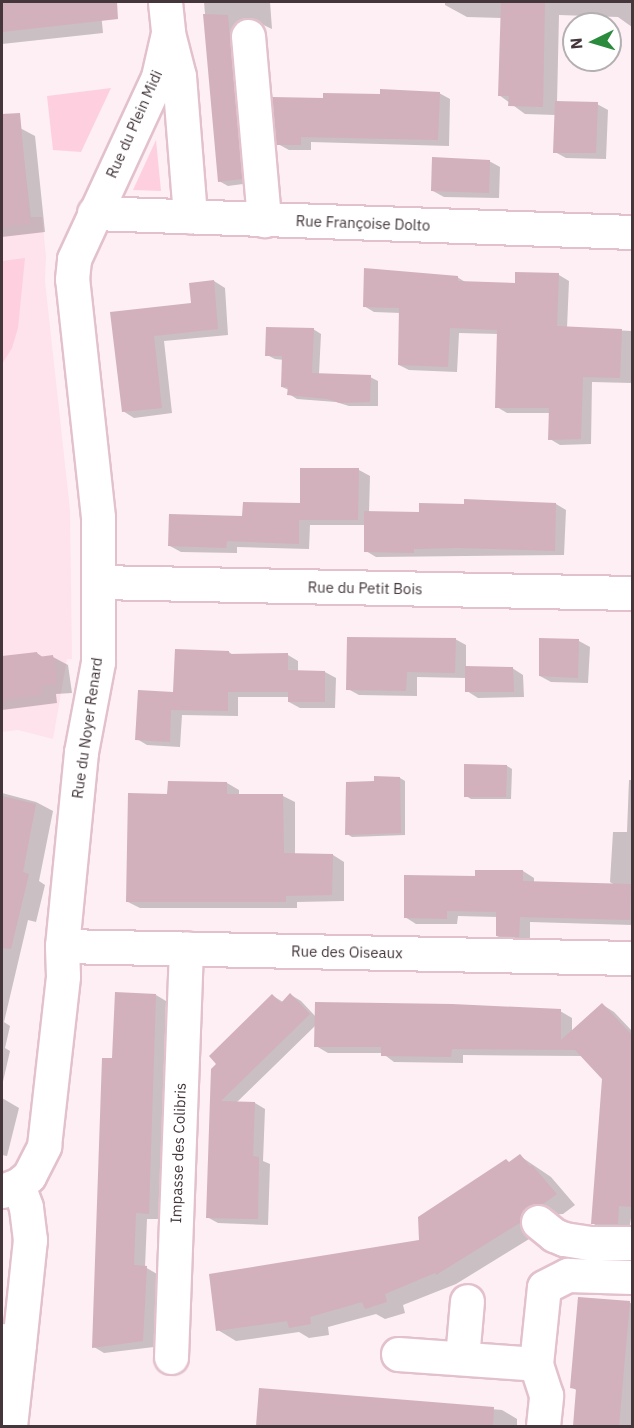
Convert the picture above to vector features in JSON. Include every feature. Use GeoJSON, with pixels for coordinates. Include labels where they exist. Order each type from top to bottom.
{"type":"FeatureCollection","features":[{"type":"Feature","properties":{"kind":"street","name":"Rue du Plein Midi"},"geometry":{"type":"LineString","coordinates":[[94,213],[158,77],[167,17]]}},
{"type":"Feature","properties":{"kind":"street","name":"Rue du Plein Midi"},"geometry":{"type":"LineString","coordinates":[[167,17],[179,76],[190,217]]}},
{"type":"Feature","properties":{"kind":"street"},"geometry":{"type":"LineString","coordinates":[[249,36],[264,220]]}},
{"type":"Feature","properties":{"kind":"street","name":"Rue Françoise Dolto"},"geometry":{"type":"LineString","coordinates":[[94,213],[633,232]]}},
{"type":"Feature","properties":{"kind":"street","name":"Rue du Noyer Renard"},"geometry":{"type":"LineString","coordinates":[[10,1188],[36,1165],[44,1146],[63,976],[62,946],[81,752],[98,662],[96,484],[72,279],[74,259],[94,213]]}},
{"type":"Feature","properties":{"kind":"street","name":"Rue du Petit Bois"},"geometry":{"type":"LineString","coordinates":[[98,582],[633,593]]}},
{"type":"Feature","properties":{"kind":"street","name":"Rue des Oiseaux"},"geometry":{"type":"LineString","coordinates":[[62,946],[633,958]]}},
{"type":"Feature","properties":{"kind":"street","name":"Impasse des Colibris"},"geometry":{"type":"LineString","coordinates":[[171,1357],[186,948]]}},
{"type":"Feature","properties":{"kind":"street"},"geometry":{"type":"LineString","coordinates":[[10,1188],[26,1207],[30,1240],[10,1342],[10,1426]]}},
{"type":"Feature","properties":{"kind":"street"},"geometry":{"type":"LineString","coordinates":[[538,1222],[554,1235],[564,1239],[633,1243]]}},
{"type":"Feature","properties":{"kind":"street"},"geometry":{"type":"LineString","coordinates":[[543,1426],[546,1395],[536,1364],[544,1287],[568,1275],[633,1277]]}},
{"type":"Feature","properties":{"kind":"street"},"geometry":{"type":"LineString","coordinates":[[462,1358],[467,1301]]}},
{"type":"Feature","properties":{"kind":"street"},"geometry":{"type":"LineString","coordinates":[[398,1353],[536,1364]]}},
{"type":"Feature","properties":{"kind":"shaded area"},"geometry":{"type":"Polygon","coordinates":[[[111,88],[81,152],[53,150],[47,96],[111,88]]]}},
{"type":"Feature","properties":{"kind":"shaded area"},"geometry":{"type":"Polygon","coordinates":[[[20,126],[31,217],[42,217],[46,256],[45,281],[70,510],[72,659],[67,659],[53,739],[18,730],[2,732],[2,128],[20,126]]]}},
{"type":"Feature","properties":{"kind":"shaded area"},"geometry":{"type":"Polygon","coordinates":[[[156,140],[161,191],[133,190],[156,140]]]}},
{"type":"Feature","properties":{"kind":"shaded area"},"geometry":{"type":"Polygon","coordinates":[[[25,258],[18,328],[12,348],[2,364],[2,261],[25,258]]]}},
{"type":"Feature","properties":{"kind":"building"},"geometry":{"type":"Polygon","coordinates":[[[2,2],[117,2],[118,19],[2,32],[2,2]]]}},
{"type":"Feature","properties":{"kind":"building"},"geometry":{"type":"Polygon","coordinates":[[[501,2],[545,2],[543,107],[508,106],[509,96],[498,96],[501,2]]]}},
{"type":"Feature","properties":{"kind":"building"},"geometry":{"type":"Polygon","coordinates":[[[203,14],[228,15],[242,179],[218,182],[203,14]]]}},
{"type":"Feature","properties":{"kind":"building"},"geometry":{"type":"Polygon","coordinates":[[[380,89],[440,92],[438,140],[301,137],[301,145],[276,145],[272,97],[323,98],[323,93],[380,94],[380,89]]]}},
{"type":"Feature","properties":{"kind":"building"},"geometry":{"type":"Polygon","coordinates":[[[555,101],[598,102],[596,153],[553,153],[555,101]]]}},
{"type":"Feature","properties":{"kind":"building"},"geometry":{"type":"Polygon","coordinates":[[[20,113],[30,224],[2,227],[2,114],[20,113]]]}},
{"type":"Feature","properties":{"kind":"building"},"geometry":{"type":"Polygon","coordinates":[[[432,157],[490,160],[489,193],[431,191],[432,157]]]}},
{"type":"Feature","properties":{"kind":"building"},"geometry":{"type":"Polygon","coordinates":[[[364,268],[458,276],[458,281],[515,283],[515,272],[559,273],[557,326],[622,329],[620,378],[583,377],[581,439],[548,440],[549,408],[495,408],[497,330],[450,328],[448,367],[398,365],[399,308],[363,307],[364,268]]]}},
{"type":"Feature","properties":{"kind":"building"},"geometry":{"type":"Polygon","coordinates":[[[214,280],[218,329],[154,336],[162,408],[122,412],[110,312],[191,303],[189,283],[214,280]]]}},
{"type":"Feature","properties":{"kind":"building"},"geometry":{"type":"Polygon","coordinates":[[[266,327],[314,328],[312,373],[371,375],[370,402],[340,403],[327,399],[287,395],[288,387],[281,387],[282,356],[265,356],[266,327]]]}},
{"type":"Feature","properties":{"kind":"building"},"geometry":{"type":"Polygon","coordinates":[[[300,468],[359,468],[358,520],[299,520],[299,544],[227,541],[226,548],[168,546],[169,514],[242,516],[243,502],[300,503],[300,468]]]}},
{"type":"Feature","properties":{"kind":"building"},"geometry":{"type":"Polygon","coordinates":[[[464,499],[556,503],[555,551],[458,548],[414,549],[414,553],[364,552],[364,511],[419,512],[419,503],[464,504],[464,499]]]}},
{"type":"Feature","properties":{"kind":"building"},"geometry":{"type":"Polygon","coordinates":[[[347,637],[456,638],[455,673],[407,672],[406,691],[346,690],[347,637]]]}},
{"type":"Feature","properties":{"kind":"building"},"geometry":{"type":"Polygon","coordinates":[[[539,638],[579,639],[578,678],[539,676],[539,638]]]}},
{"type":"Feature","properties":{"kind":"building"},"geometry":{"type":"Polygon","coordinates":[[[175,649],[229,651],[229,654],[288,653],[288,670],[325,671],[325,702],[288,702],[288,692],[228,692],[228,711],[171,710],[170,742],[135,740],[138,690],[173,692],[175,649]]]}},
{"type":"Feature","properties":{"kind":"building"},"geometry":{"type":"Polygon","coordinates":[[[37,652],[38,657],[53,655],[57,684],[41,686],[42,695],[2,700],[2,656],[37,652]]]}},
{"type":"Feature","properties":{"kind":"building"},"geometry":{"type":"Polygon","coordinates":[[[465,666],[513,667],[514,692],[465,692],[465,666]]]}},
{"type":"Feature","properties":{"kind":"building"},"geometry":{"type":"Polygon","coordinates":[[[464,764],[507,765],[506,797],[464,797],[464,764]]]}},
{"type":"Feature","properties":{"kind":"building"},"geometry":{"type":"Polygon","coordinates":[[[374,776],[400,777],[401,833],[345,835],[346,782],[374,781],[374,776]]]}},
{"type":"Feature","properties":{"kind":"building"},"geometry":{"type":"Polygon","coordinates":[[[168,781],[227,782],[227,794],[283,794],[284,853],[333,854],[332,895],[286,896],[286,902],[126,902],[128,793],[167,794],[168,781]]]}},
{"type":"Feature","properties":{"kind":"building"},"geometry":{"type":"Polygon","coordinates":[[[2,796],[36,804],[23,872],[29,874],[11,949],[2,948],[2,796]]]}},
{"type":"Feature","properties":{"kind":"building"},"geometry":{"type":"Polygon","coordinates":[[[475,870],[523,870],[523,881],[631,884],[630,920],[520,917],[519,937],[496,936],[496,912],[447,911],[447,919],[404,918],[404,875],[475,876],[475,870]]]}},
{"type":"Feature","properties":{"kind":"building"},"geometry":{"type":"Polygon","coordinates":[[[115,992],[156,994],[149,1214],[136,1213],[134,1265],[147,1266],[143,1341],[92,1348],[102,1058],[112,1058],[115,992]]]}},
{"type":"Feature","properties":{"kind":"building"},"geometry":{"type":"Polygon","coordinates":[[[290,993],[310,1014],[221,1101],[255,1102],[253,1156],[259,1157],[258,1219],[206,1218],[211,1069],[216,1064],[209,1056],[272,994],[281,1003],[290,993]]]}},
{"type":"Feature","properties":{"kind":"building"},"geometry":{"type":"Polygon","coordinates":[[[315,1002],[452,1004],[561,1009],[561,1040],[602,1003],[633,1036],[633,1207],[619,1206],[618,1224],[591,1224],[602,1079],[575,1050],[452,1049],[451,1057],[381,1056],[381,1047],[314,1047],[315,1002]]]}},
{"type":"Feature","properties":{"kind":"building"},"geometry":{"type":"Polygon","coordinates":[[[520,1154],[557,1194],[543,1204],[531,1205],[523,1211],[520,1223],[436,1275],[435,1273],[385,1294],[387,1302],[365,1309],[362,1302],[310,1317],[311,1324],[289,1328],[287,1321],[216,1331],[209,1274],[419,1240],[418,1217],[506,1159],[509,1162],[520,1154]]]}},
{"type":"Feature","properties":{"kind":"building"},"geometry":{"type":"Polygon","coordinates":[[[578,1297],[630,1301],[619,1426],[573,1426],[576,1389],[570,1388],[578,1297]]]}},
{"type":"Feature","properties":{"kind":"building"},"geometry":{"type":"Polygon","coordinates":[[[259,1388],[494,1407],[493,1426],[256,1426],[259,1388]]]}}]}
